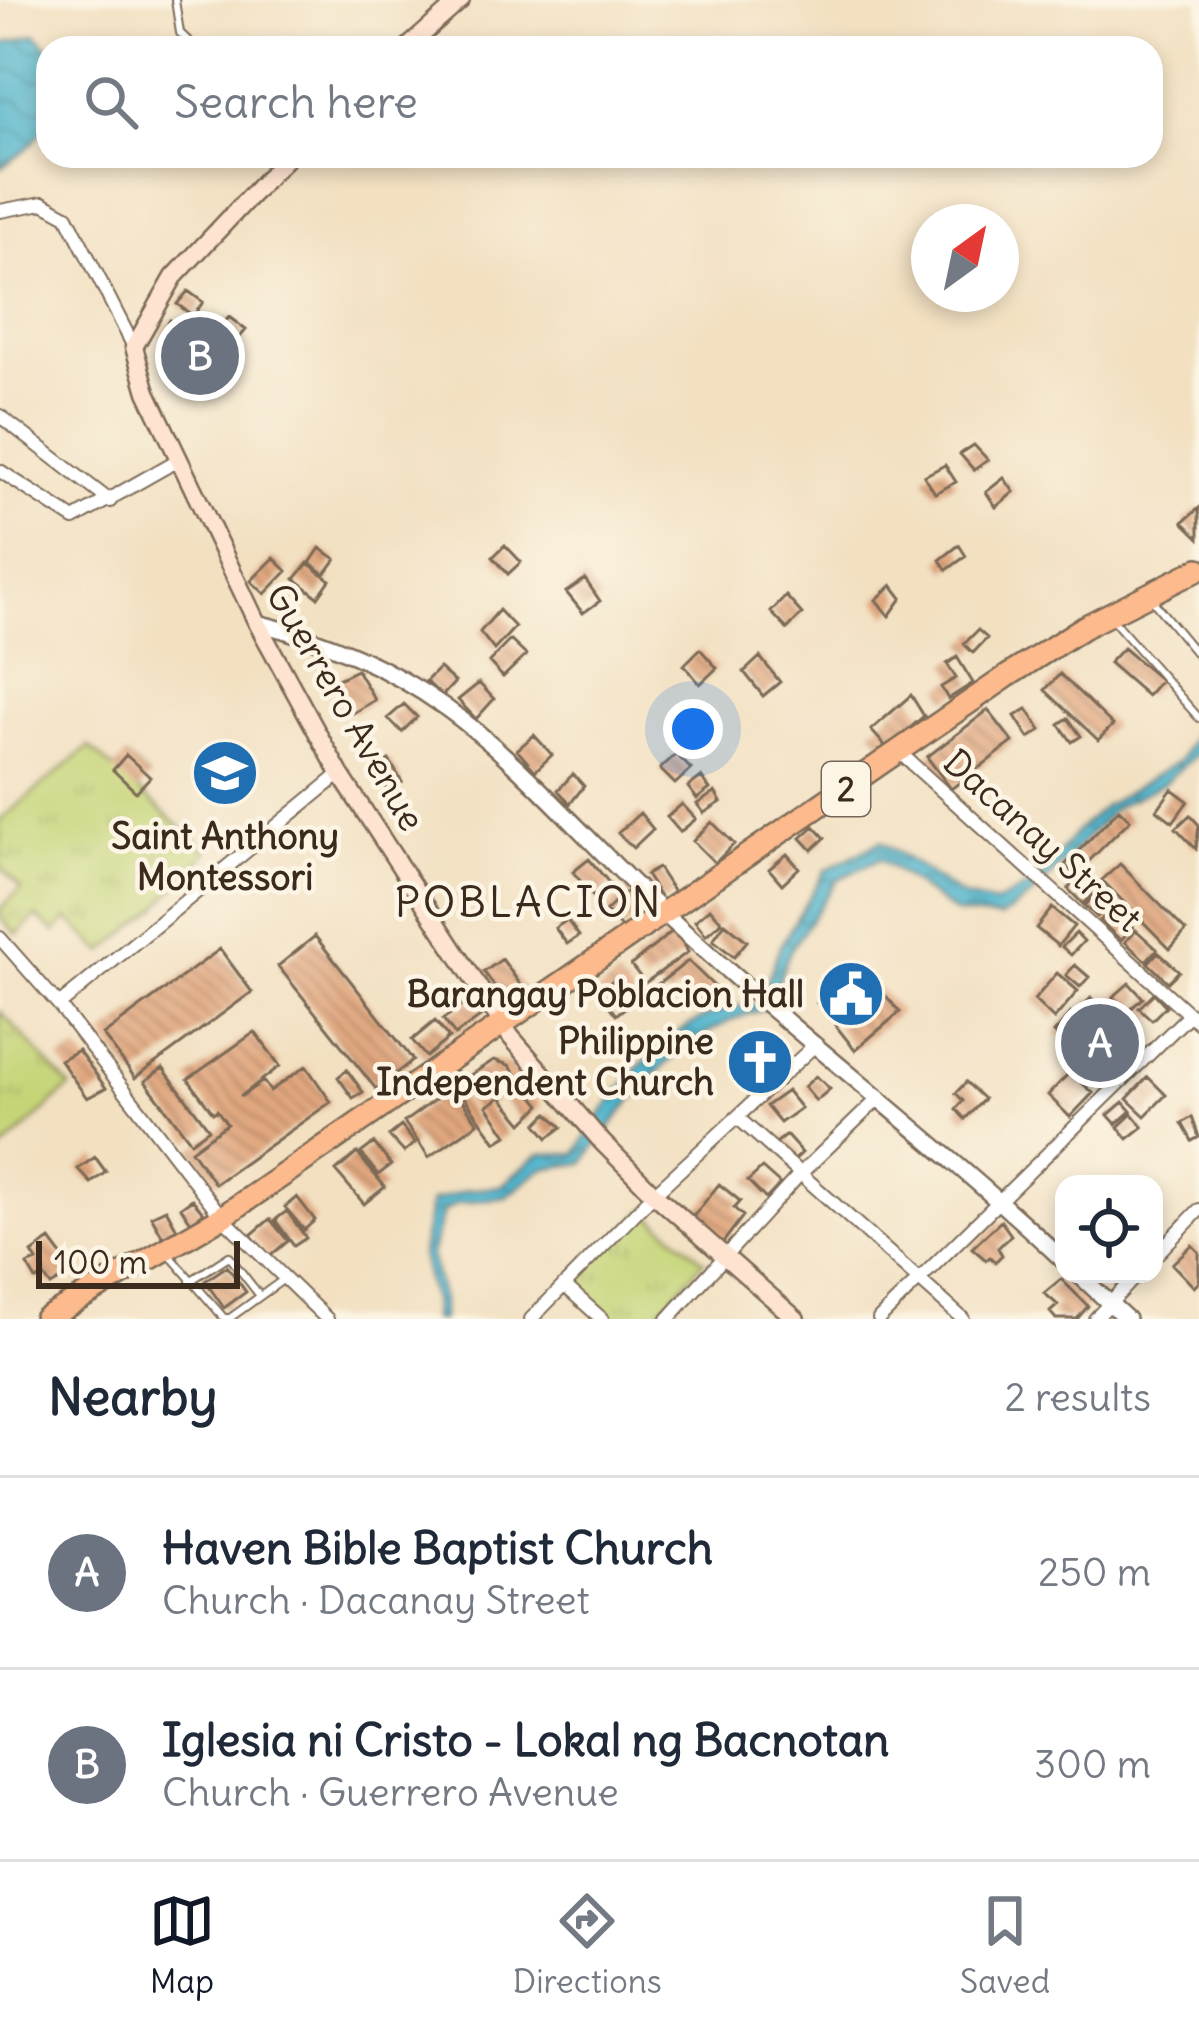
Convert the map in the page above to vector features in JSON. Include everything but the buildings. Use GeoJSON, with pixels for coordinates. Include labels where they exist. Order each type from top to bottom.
{"type":"FeatureCollection","features":[{"type":"Feature","properties":{"kind":"highway","name":"2"},"geometry":{"type":"LineString","coordinates":[[45,1319],[222,1217],[1006,677],[1108,615],[1199,569]]}},
{"type":"Feature","properties":{"kind":"main road"},"geometry":{"type":"LineString","coordinates":[[420,36],[461,0]]}},
{"type":"Feature","properties":{"kind":"main road"},"geometry":{"type":"LineString","coordinates":[[134,347],[174,277],[277,168]]}},
{"type":"Feature","properties":{"kind":"main road","name":"Guerrero Avenue"},"geometry":{"type":"LineString","coordinates":[[134,347],[147,392],[257,623],[340,774],[502,1024],[603,1143],[796,1319]]}},
{"type":"Feature","properties":{"kind":"street"},"geometry":{"type":"LineString","coordinates":[[0,211],[44,203],[67,216],[134,347]]}},
{"type":"Feature","properties":{"kind":"street"},"geometry":{"type":"LineString","coordinates":[[0,416],[110,501]]}},
{"type":"Feature","properties":{"kind":"street"},"geometry":{"type":"LineString","coordinates":[[0,472],[74,519],[178,460]]}},
{"type":"Feature","properties":{"kind":"street"},"geometry":{"type":"LineString","coordinates":[[257,623],[349,651],[398,674],[496,744],[664,914],[1000,1200],[1055,1252]]}},
{"type":"Feature","properties":{"kind":"street","name":"Dacanay Street"},"geometry":{"type":"LineString","coordinates":[[899,752],[1194,1018]]}},
{"type":"Feature","properties":{"kind":"street"},"geometry":{"type":"LineString","coordinates":[[59,1005],[340,774]]}},
{"type":"Feature","properties":{"kind":"street"},"geometry":{"type":"LineString","coordinates":[[0,938],[59,1005],[222,1217],[327,1319]]}},
{"type":"Feature","properties":{"kind":"street"},"geometry":{"type":"LineString","coordinates":[[879,1319],[1194,1018]]}},
{"type":"Feature","properties":{"kind":"street"},"geometry":{"type":"LineString","coordinates":[[531,1319],[654,1194],[816,1044]]}},
{"type":"Feature","properties":{"kind":"street"},"geometry":{"type":"LineString","coordinates":[[668,1319],[799,1175],[877,1100]]}},
{"type":"Feature","properties":{"kind":"street"},"geometry":{"type":"LineString","coordinates":[[737,1117],[963,1319]]}},
{"type":"Feature","properties":{"kind":"street"},"geometry":{"type":"LineString","coordinates":[[1163,1248],[1199,1210]]}},
{"type":"Feature","properties":{"kind":"street"},"geometry":{"type":"LineString","coordinates":[[1087,1283],[1127,1319]]}},
{"type":"Feature","properties":{"kind":"street"},"geometry":{"type":"LineString","coordinates":[[1095,1319],[1129,1283]]}},
{"type":"Feature","properties":{"kind":"street"},"geometry":{"type":"LineString","coordinates":[[564,1285],[602,1319]]}},
{"type":"Feature","properties":{"kind":"lane"},"geometry":{"type":"LineString","coordinates":[[176,0],[183,36]]}},
{"type":"Feature","properties":{"kind":"lane"},"geometry":{"type":"LineString","coordinates":[[1148,594],[1199,658]]}},
{"type":"Feature","properties":{"kind":"lane"},"geometry":{"type":"LineString","coordinates":[[1108,615],[1199,718]]}},
{"type":"Feature","properties":{"kind":"lane"},"geometry":{"type":"LineString","coordinates":[[167,1252],[224,1318],[284,1279]]}},
{"type":"Feature","properties":{"kind":"lane"},"geometry":{"type":"LineString","coordinates":[[190,1281],[229,1256],[260,1296]]}},
{"type":"Feature","properties":{"kind":"green space"},"geometry":{"type":"Polygon","coordinates":[[[89,747],[208,851],[157,908],[103,952],[68,919],[55,932],[36,916],[17,935],[0,918],[0,909],[21,889],[0,866],[0,820],[89,747]]]}},
{"type":"Feature","properties":{"kind":"green space"},"geometry":{"type":"Polygon","coordinates":[[[0,1011],[70,1087],[0,1152],[0,1011]]]}},
{"type":"Feature","properties":{"kind":"green space"},"geometry":{"type":"Polygon","coordinates":[[[645,1210],[704,1261],[652,1319],[608,1319],[569,1287],[645,1210]]]}},
{"type":"Feature","properties":{"kind":"water"},"geometry":{"type":"Polygon","coordinates":[[[38,36],[36,138],[0,168],[0,45],[38,36]]]}},
{"type":"Feature","properties":{"kind":"water"},"geometry":{"type":"Polygon","coordinates":[[[1199,726],[1199,751],[1164,783],[1115,807],[1035,893],[1000,918],[956,914],[880,859],[837,880],[790,951],[767,1009],[709,1031],[685,1048],[641,1090],[583,1163],[542,1169],[506,1197],[458,1203],[443,1212],[431,1255],[442,1319],[433,1319],[421,1255],[431,1202],[467,1190],[501,1186],[540,1154],[576,1154],[630,1077],[674,1035],[700,1019],[759,1004],[780,946],[826,870],[881,841],[963,897],[995,904],[1032,884],[1105,806],[1179,761],[1199,726]]]}},
{"type":"Feature","properties":{"kind":"place","name":"Iglesia ni Cristo - Lokal ng Bacnotan"},"geometry":{"type":"Point","coordinates":[200,356]}},
{"type":"Feature","properties":{"kind":"place","name":"Saint Anthony Montessori"},"geometry":{"type":"Point","coordinates":[225,773]}},
{"type":"Feature","properties":{"kind":"place","name":"Barangay Poblacion Hall"},"geometry":{"type":"Point","coordinates":[851,994]}},
{"type":"Feature","properties":{"kind":"place","name":"Haven Bible Baptist Church"},"geometry":{"type":"Point","coordinates":[1100,1043]}},
{"type":"Feature","properties":{"kind":"place","name":"Philippine Independent Church"},"geometry":{"type":"Point","coordinates":[760,1062]}},
{"type":"Feature","properties":{"kind":"district","name":"POBLACION"},"geometry":{"type":"Point","coordinates":[529,902]}}]}
